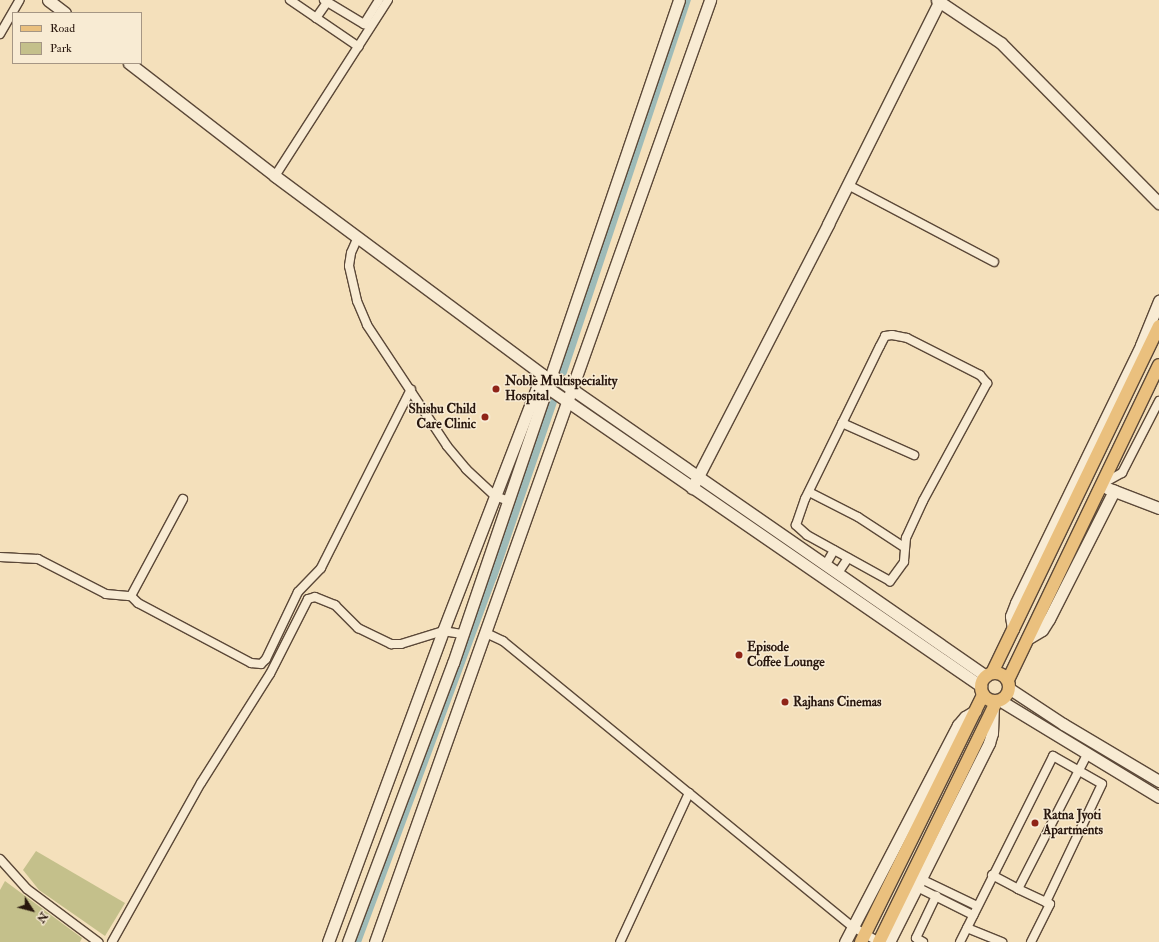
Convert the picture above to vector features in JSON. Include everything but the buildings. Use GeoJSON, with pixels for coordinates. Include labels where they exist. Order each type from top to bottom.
{"type":"FeatureCollection","features":[{"type":"Feature","properties":{"kind":"main road"},"geometry":{"type":"LineString","coordinates":[[863,938],[975,711],[985,683],[1013,630],[1159,326]]}},
{"type":"Feature","properties":{"kind":"main road"},"geometry":{"type":"LineString","coordinates":[[886,940],[997,703],[1009,684],[1027,639],[1159,365]]}},
{"type":"Feature","properties":{"kind":"main road"},"geometry":{"type":"LineString","coordinates":[[985,683],[1001,674],[1009,684]]}},
{"type":"Feature","properties":{"kind":"main road"},"geometry":{"type":"LineString","coordinates":[[985,683],[997,703]]}},
{"type":"Feature","properties":{"kind":"street"},"geometry":{"type":"LineString","coordinates":[[13,12],[20,0]]}},
{"type":"Feature","properties":{"kind":"street"},"geometry":{"type":"LineString","coordinates":[[48,0],[63,12]]}},
{"type":"Feature","properties":{"kind":"street"},"geometry":{"type":"LineString","coordinates":[[290,0],[359,47]]}},
{"type":"Feature","properties":{"kind":"street"},"geometry":{"type":"LineString","coordinates":[[316,18],[325,1],[364,24],[379,0]]}},
{"type":"Feature","properties":{"kind":"street"},"geometry":{"type":"LineString","coordinates":[[275,176],[388,0]]}},
{"type":"Feature","properties":{"kind":"street"},"geometry":{"type":"LineString","coordinates":[[348,942],[462,634],[509,501],[549,379],[679,0]]}},
{"type":"Feature","properties":{"kind":"street"},"geometry":{"type":"LineString","coordinates":[[375,942],[710,0]]}},
{"type":"Feature","properties":{"kind":"street"},"geometry":{"type":"LineString","coordinates":[[692,488],[848,185],[939,0],[1001,43],[1159,202]]}},
{"type":"Feature","properties":{"kind":"street"},"geometry":{"type":"LineString","coordinates":[[0,34],[12,14]]}},
{"type":"Feature","properties":{"kind":"street"},"geometry":{"type":"LineString","coordinates":[[130,64],[275,176],[549,379],[571,389],[826,564],[985,683]]}},
{"type":"Feature","properties":{"kind":"street"},"geometry":{"type":"LineString","coordinates":[[848,185],[994,262]]}},
{"type":"Feature","properties":{"kind":"street"},"geometry":{"type":"LineString","coordinates":[[358,237],[351,253],[349,266],[359,309],[447,446],[472,476],[495,496],[509,501]]}},
{"type":"Feature","properties":{"kind":"street"},"geometry":{"type":"LineString","coordinates":[[1013,630],[1012,616],[1016,603],[1144,340],[1159,301]]}},
{"type":"Feature","properties":{"kind":"street"},"geometry":{"type":"LineString","coordinates":[[892,334],[907,338],[986,379],[985,388],[935,479],[904,546],[904,562],[890,581],[807,535],[796,525],[809,492],[885,336],[892,334]]}},
{"type":"Feature","properties":{"kind":"street"},"geometry":{"type":"LineString","coordinates":[[549,379],[567,400],[692,488],[985,683]]}},
{"type":"Feature","properties":{"kind":"street"},"geometry":{"type":"LineString","coordinates":[[328,942],[442,631],[495,496],[549,379]]}},
{"type":"Feature","properties":{"kind":"street"},"geometry":{"type":"LineString","coordinates":[[0,557],[38,559],[106,594],[131,596],[138,603],[251,662],[264,662],[298,592],[321,568],[411,389]]}},
{"type":"Feature","properties":{"kind":"street"},"geometry":{"type":"LineString","coordinates":[[1102,485],[1122,473],[1159,401]]}},
{"type":"Feature","properties":{"kind":"street"},"geometry":{"type":"LineString","coordinates":[[842,423],[914,455]]}},
{"type":"Feature","properties":{"kind":"street"},"geometry":{"type":"LineString","coordinates":[[1102,485],[1159,508]]}},
{"type":"Feature","properties":{"kind":"street"},"geometry":{"type":"LineString","coordinates":[[1027,639],[1042,630],[1049,620],[1114,491]]}},
{"type":"Feature","properties":{"kind":"street"},"geometry":{"type":"LineString","coordinates":[[809,492],[858,517],[904,546]]}},
{"type":"Feature","properties":{"kind":"street"},"geometry":{"type":"LineString","coordinates":[[131,596],[183,499]]}},
{"type":"Feature","properties":{"kind":"street"},"geometry":{"type":"LineString","coordinates":[[826,564],[834,550]]}},
{"type":"Feature","properties":{"kind":"street"},"geometry":{"type":"LineString","coordinates":[[838,573],[848,558]]}},
{"type":"Feature","properties":{"kind":"street"},"geometry":{"type":"LineString","coordinates":[[112,942],[201,783],[270,674],[308,599],[315,597],[335,606],[358,628],[391,644],[401,644],[442,631],[462,634]]}},
{"type":"Feature","properties":{"kind":"street"},"geometry":{"type":"LineString","coordinates":[[486,633],[502,641],[689,792],[853,927],[863,938],[886,940],[919,883],[991,738],[997,703],[1159,797]]}},
{"type":"Feature","properties":{"kind":"street"},"geometry":{"type":"LineString","coordinates":[[1009,684],[1062,724],[1159,781]]}},
{"type":"Feature","properties":{"kind":"street"},"geometry":{"type":"LineString","coordinates":[[845,942],[958,725],[965,716],[975,711]]}},
{"type":"Feature","properties":{"kind":"street"},"geometry":{"type":"LineString","coordinates":[[1018,889],[1087,755]]}},
{"type":"Feature","properties":{"kind":"street"},"geometry":{"type":"LineString","coordinates":[[960,942],[992,875],[1054,756],[1102,784],[1046,902]]}},
{"type":"Feature","properties":{"kind":"street"},"geometry":{"type":"LineString","coordinates":[[620,942],[689,792]]}},
{"type":"Feature","properties":{"kind":"street"},"geometry":{"type":"LineString","coordinates":[[0,859],[27,889],[98,942]]}},
{"type":"Feature","properties":{"kind":"street"},"geometry":{"type":"LineString","coordinates":[[992,875],[1050,904],[1031,942]]}},
{"type":"Feature","properties":{"kind":"street"},"geometry":{"type":"LineString","coordinates":[[919,883],[936,896],[973,914]]}},
{"type":"Feature","properties":{"kind":"street"},"geometry":{"type":"LineString","coordinates":[[919,883],[977,906]]}},
{"type":"Feature","properties":{"kind":"street"},"geometry":{"type":"LineString","coordinates":[[923,942],[916,938],[936,896]]}},
{"type":"Feature","properties":{"kind":"street"},"geometry":{"type":"LineString","coordinates":[[966,928],[1002,942]]}},
{"type":"Feature","properties":{"kind":"green space"},"geometry":{"type":"Polygon","coordinates":[[[36,851],[125,903],[105,936],[39,890],[23,870],[36,851]]]}},
{"type":"Feature","properties":{"kind":"green space"},"geometry":{"type":"Polygon","coordinates":[[[5,881],[82,938],[80,942],[0,942],[0,890],[5,881]]]}},
{"type":"Feature","properties":{"kind":"waterway"},"geometry":{"type":"LineString","coordinates":[[563,372],[687,0]]}},
{"type":"Feature","properties":{"kind":"waterway"},"geometry":{"type":"LineString","coordinates":[[357,942],[493,577],[553,402]]}},
{"type":"Feature","properties":{"kind":"place","name":"Noble Multispeciality Hospital"},"geometry":{"type":"Point","coordinates":[496,389]}},
{"type":"Feature","properties":{"kind":"place","name":"Shishu Child Care Clinic"},"geometry":{"type":"Point","coordinates":[485,417]}},
{"type":"Feature","properties":{"kind":"place","name":"Episode Coffee Lounge"},"geometry":{"type":"Point","coordinates":[739,655]}},
{"type":"Feature","properties":{"kind":"place","name":"Rajhans Cinemas"},"geometry":{"type":"Point","coordinates":[785,702]}},
{"type":"Feature","properties":{"kind":"place","name":"Ratna Jyoti Apartments"},"geometry":{"type":"Point","coordinates":[1035,823]}}]}
